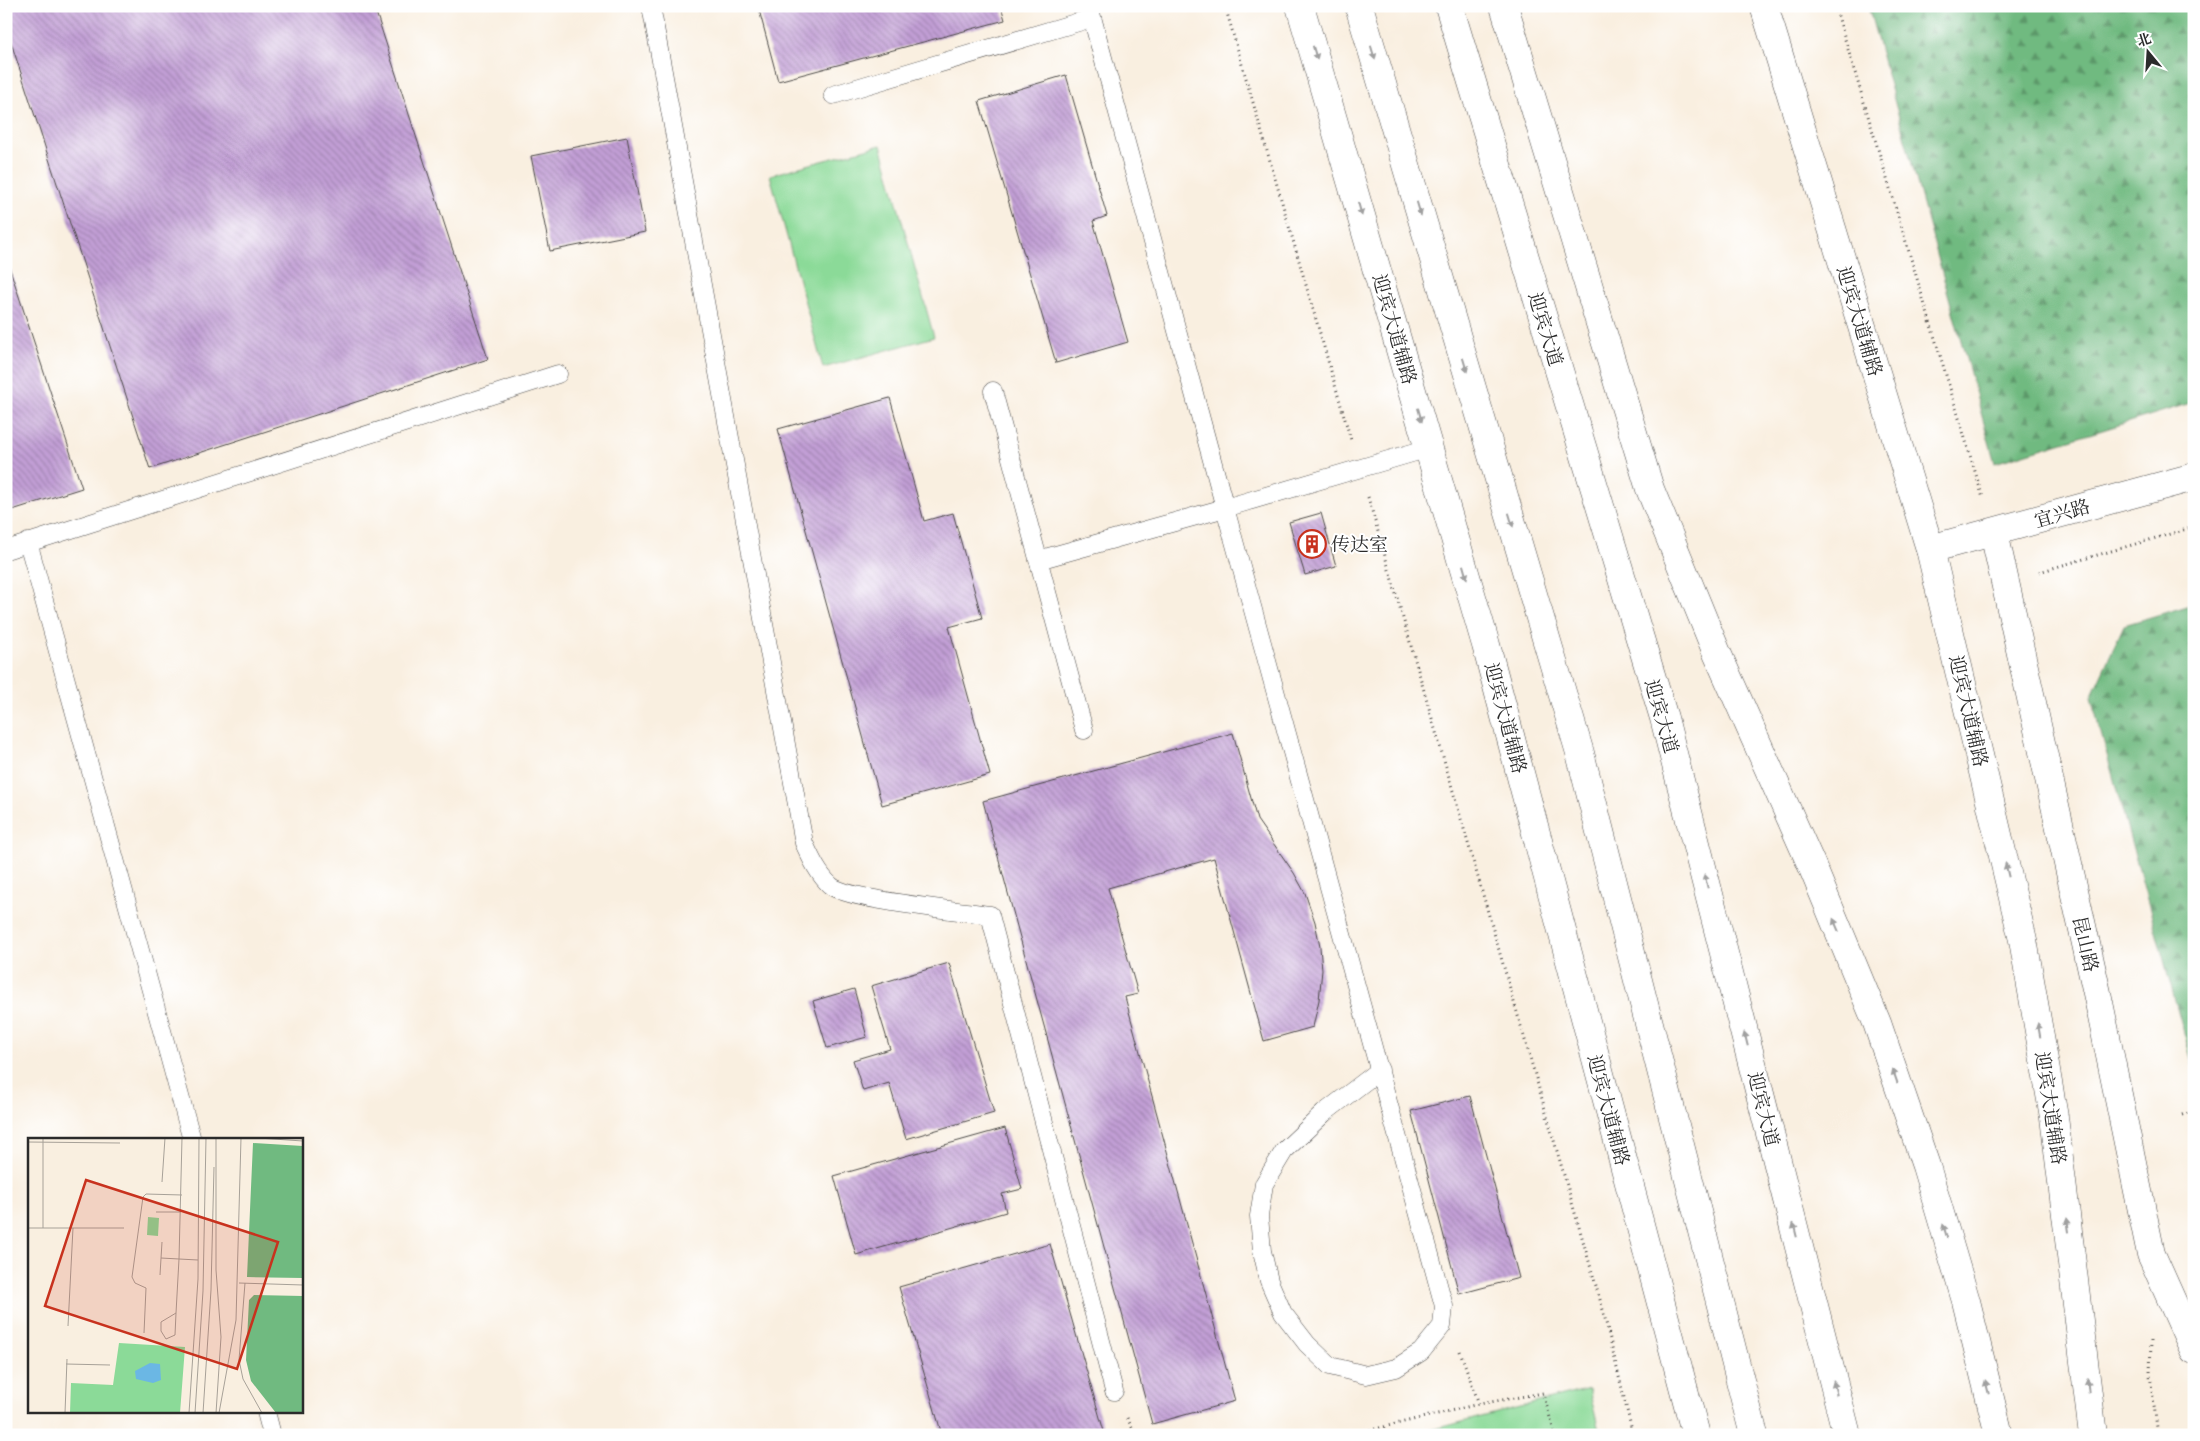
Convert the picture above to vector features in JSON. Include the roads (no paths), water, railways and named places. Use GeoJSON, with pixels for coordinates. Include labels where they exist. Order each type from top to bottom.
{"type":"FeatureCollection","features":[{"type":"Feature","properties":{"kind":"main road","name":"迎宾大道辅路"},"geometry":{"type":"LineString","coordinates":[[1300,6],[1489,655],[1696,1435]]}},
{"type":"Feature","properties":{"kind":"main road"},"geometry":{"type":"LineString","coordinates":[[1359,6],[1580,752],[1754,1435]]}},
{"type":"Feature","properties":{"kind":"main road","name":"迎宾大道"},"geometry":{"type":"LineString","coordinates":[[1449,6],[1664,718],[1847,1435]]}},
{"type":"Feature","properties":{"kind":"main road"},"geometry":{"type":"LineString","coordinates":[[1504,6],[1650,489],[1717,653],[1812,866],[1878,1023],[1926,1166],[1963,1292],[1999,1435]]}},
{"type":"Feature","properties":{"kind":"main road","name":"迎宾大道辅路"},"geometry":{"type":"LineString","coordinates":[[1764,6],[1930,549],[2024,940],[2054,1117],[2094,1435]]}},
{"type":"Feature","properties":{"kind":"main road","name":"宜兴路"},"geometry":{"type":"LineString","coordinates":[[1930,549],[2194,477]]}},
{"type":"Feature","properties":{"kind":"main road","name":"昆山路"},"geometry":{"type":"LineString","coordinates":[[1994,533],[2099,1003],[2151,1254],[2194,1350]]}},
{"type":"Feature","properties":{"kind":"lane"},"geometry":{"type":"LineString","coordinates":[[652,6],[804,843],[815,867],[831,887],[854,896],[990,915],[1114,1391]]}},
{"type":"Feature","properties":{"kind":"lane"},"geometry":{"type":"LineString","coordinates":[[833,95],[1091,12],[1225,508],[1380,1070],[1444,1306],[1442,1326],[1421,1352],[1396,1368],[1366,1376],[1330,1366],[1307,1344],[1282,1313],[1269,1281],[1262,1250],[1259,1216],[1264,1184],[1284,1151],[1324,1113],[1380,1070]]}},
{"type":"Feature","properties":{"kind":"lane"},"geometry":{"type":"LineString","coordinates":[[6,550],[558,374]]}},
{"type":"Feature","properties":{"kind":"lane"},"geometry":{"type":"LineString","coordinates":[[993,392],[1084,730]]}},
{"type":"Feature","properties":{"kind":"lane"},"geometry":{"type":"LineString","coordinates":[[1038,560],[1225,508],[1429,448]]}},
{"type":"Feature","properties":{"kind":"lane"},"geometry":{"type":"LineString","coordinates":[[28,542],[191,1138]]}},
{"type":"Feature","properties":{"kind":"lane"},"geometry":{"type":"LineString","coordinates":[[267,1414],[272,1435]]}},
{"type":"Feature","properties":{"kind":"place","name":"传达室"},"geometry":{"type":"Point","coordinates":[1312,544]}}]}
